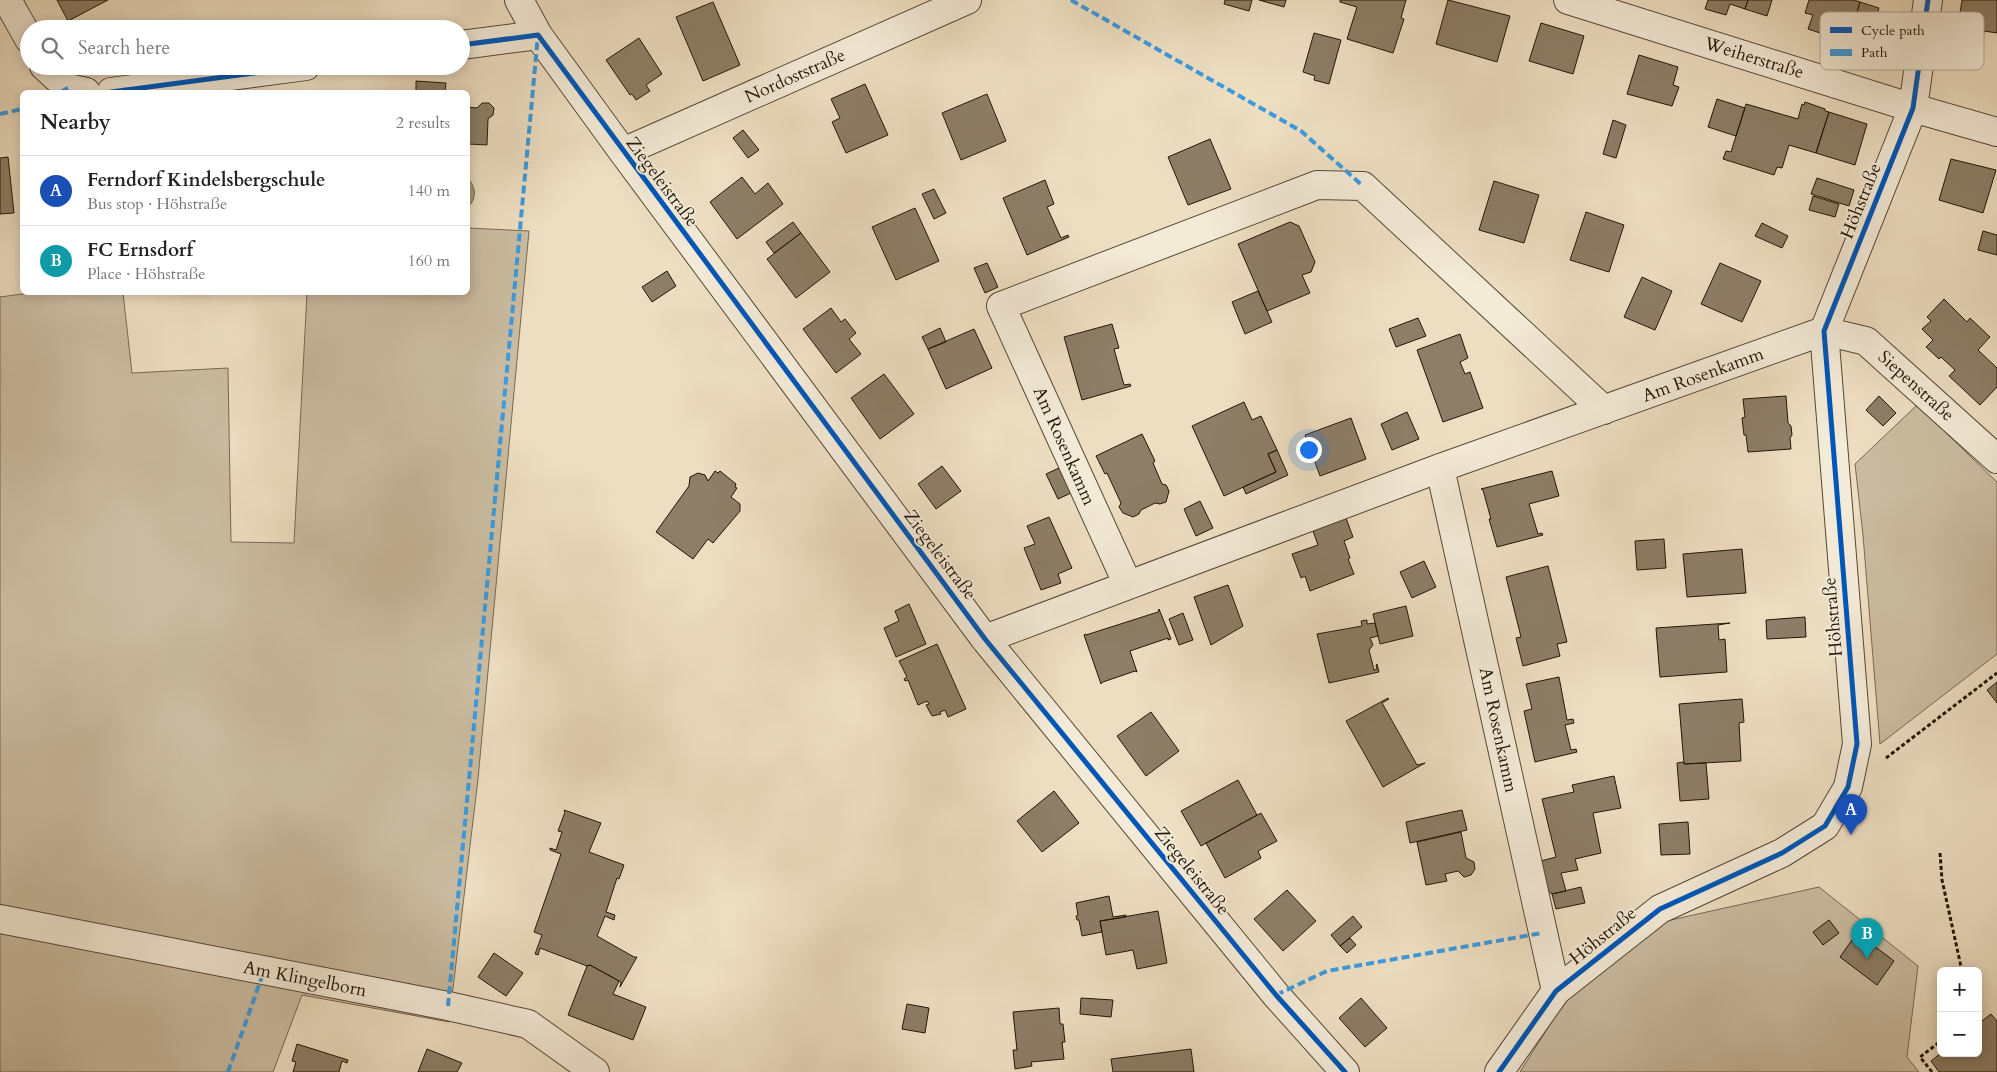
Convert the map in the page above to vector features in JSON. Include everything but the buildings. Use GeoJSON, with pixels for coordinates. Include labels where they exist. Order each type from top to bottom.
{"type":"FeatureCollection","features":[{"type":"Feature","properties":{"kind":"street"},"geometry":{"type":"LineString","coordinates":[[7,0],[20,23]]}},
{"type":"Feature","properties":{"kind":"street","name":"Ziegeleistraße"},"geometry":{"type":"LineString","coordinates":[[520,0],[538,35],[623,152],[985,639],[1276,994],[1345,1072]]}},
{"type":"Feature","properties":{"kind":"street","name":"Nordoststraße"},"geometry":{"type":"LineString","coordinates":[[623,152],[967,0]]}},
{"type":"Feature","properties":{"kind":"street","name":"Weiherstraße"},"geometry":{"type":"LineString","coordinates":[[1568,0],[1913,108],[1997,132]]}},
{"type":"Feature","properties":{"kind":"street"},"geometry":{"type":"LineString","coordinates":[[470,44],[538,35]]}},
{"type":"Feature","properties":{"kind":"street","name":"Höhstraße"},"geometry":{"type":"LineString","coordinates":[[1499,1072],[1556,991],[1660,909],[1782,853],[1825,826],[1848,787],[1857,744],[1824,331],[1913,108],[1918,70]]}},
{"type":"Feature","properties":{"kind":"street"},"geometry":{"type":"LineString","coordinates":[[54,75],[68,88],[77,90]]}},
{"type":"Feature","properties":{"kind":"street"},"geometry":{"type":"LineString","coordinates":[[127,90],[239,75]]}},
{"type":"Feature","properties":{"kind":"street","name":"Am Rosenkamm"},"geometry":{"type":"LineString","coordinates":[[1128,585],[1001,306],[1317,185],[1363,186],[1604,410]]}},
{"type":"Feature","properties":{"kind":"street","name":"Am Rosenkamm"},"geometry":{"type":"LineString","coordinates":[[985,639],[1440,468],[1824,331]]}},
{"type":"Feature","properties":{"kind":"street","name":"Siepenstraße"},"geometry":{"type":"LineString","coordinates":[[1824,331],[1866,341],[1997,459]]}},
{"type":"Feature","properties":{"kind":"street","name":"Am Rosenkamm"},"geometry":{"type":"LineString","coordinates":[[1440,468],[1556,991]]}},
{"type":"Feature","properties":{"kind":"street","name":"Am Klingelborn"},"geometry":{"type":"LineString","coordinates":[[0,919],[448,1006],[528,1024],[595,1072]]}},
{"type":"Feature","properties":{"kind":"path"},"geometry":{"type":"LineString","coordinates":[[1848,787],[1997,673]]}},
{"type":"Feature","properties":{"kind":"path"},"geometry":{"type":"LineString","coordinates":[[1940,853],[1942,880],[1961,967]]}},
{"type":"Feature","properties":{"kind":"path"},"geometry":{"type":"LineString","coordinates":[[1932,1072],[1920,1057],[1937,1044]]}},
{"type":"Feature","properties":{"kind":"shaded area"},"geometry":{"type":"Polygon","coordinates":[[[470,181],[473,185],[474,193],[471,204],[470,181]]]}},
{"type":"Feature","properties":{"kind":"shaded area"},"geometry":{"type":"Polygon","coordinates":[[[470,228],[529,231],[478,779],[449,1022],[302,995],[273,1072],[0,1072],[0,297],[20,294],[123,295],[132,373],[228,368],[231,542],[294,543],[307,295],[470,295],[470,228]]]}},
{"type":"Feature","properties":{"kind":"shaded area"},"geometry":{"type":"Polygon","coordinates":[[[1917,405],[1997,482],[1997,654],[1880,744],[1863,535],[1855,464],[1917,405]]]}},
{"type":"Feature","properties":{"kind":"shaded area"},"geometry":{"type":"Polygon","coordinates":[[[1819,887],[1918,966],[1907,1057],[1919,1072],[1520,1072],[1568,996],[1662,922],[1819,887]]]}},
{"type":"Feature","properties":{"kind":"marked path"},"geometry":{"type":"LineString","coordinates":[[1071,0],[1301,131],[1363,186]]}},
{"type":"Feature","properties":{"kind":"marked path"},"geometry":{"type":"LineString","coordinates":[[448,1006],[538,35]]}},
{"type":"Feature","properties":{"kind":"marked path"},"geometry":{"type":"LineString","coordinates":[[64,90],[68,88]]}},
{"type":"Feature","properties":{"kind":"marked path"},"geometry":{"type":"LineString","coordinates":[[0,114],[20,109]]}},
{"type":"Feature","properties":{"kind":"marked path"},"geometry":{"type":"LineString","coordinates":[[1276,995],[1327,971],[1542,933]]}},
{"type":"Feature","properties":{"kind":"marked path"},"geometry":{"type":"LineString","coordinates":[[228,1072],[264,971]]}},
{"type":"Feature","properties":{"kind":"cycle path"},"geometry":{"type":"LineString","coordinates":[[1926,12],[1928,0]]}},
{"type":"Feature","properties":{"kind":"cycle path"},"geometry":{"type":"LineString","coordinates":[[470,44],[538,35],[985,639],[1276,995],[1345,1072]]}},
{"type":"Feature","properties":{"kind":"cycle path"},"geometry":{"type":"LineString","coordinates":[[1499,1072],[1556,991],[1660,909],[1782,853],[1825,826],[1848,787],[1857,744],[1824,331],[1913,108],[1918,70]]}},
{"type":"Feature","properties":{"kind":"cycle path"},"geometry":{"type":"LineString","coordinates":[[126,90],[238,75]]}},
{"type":"Feature","properties":{"kind":"place","name":"Ferndorf Kindelsbergschule"},"geometry":{"type":"Point","coordinates":[1851,835]}},
{"type":"Feature","properties":{"kind":"place","name":"FC Ernsdorf"},"geometry":{"type":"Point","coordinates":[1867,959]}}]}
